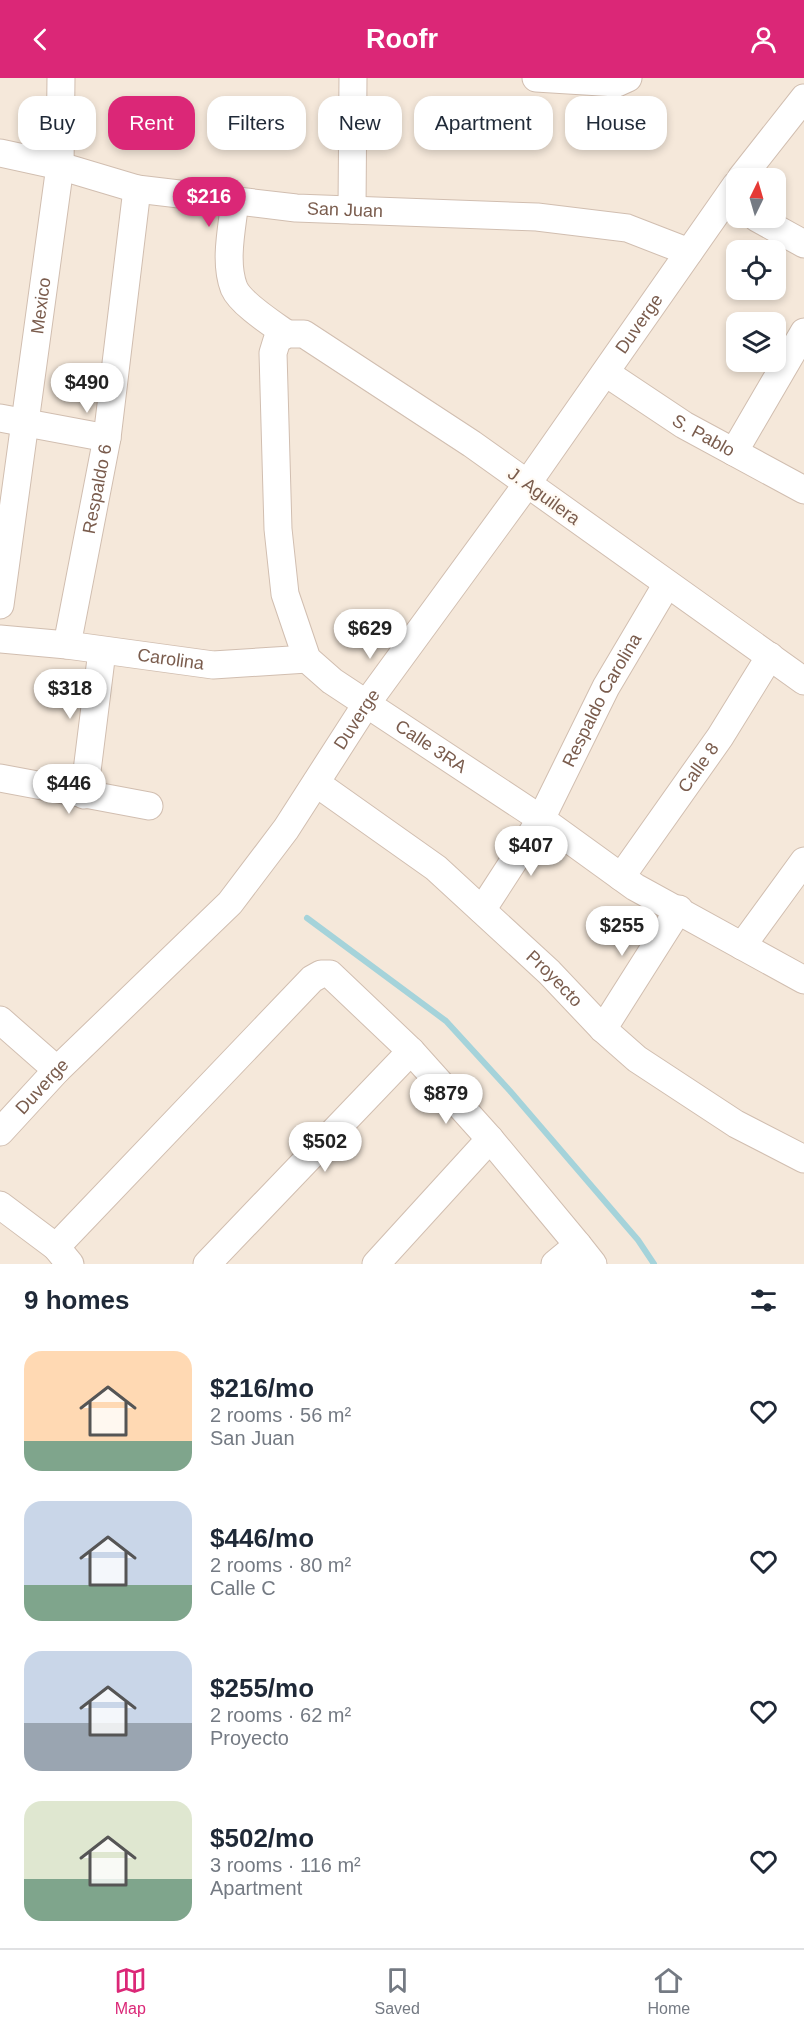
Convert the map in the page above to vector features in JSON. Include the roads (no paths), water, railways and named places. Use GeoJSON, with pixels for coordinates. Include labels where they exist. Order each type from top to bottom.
{"type":"FeatureCollection","features":[{"type":"Feature","properties":{"kind":"street","name":"Mexico"},"geometry":{"type":"LineString","coordinates":[[0,605],[12,421],[60,166],[62,78]]}},
{"type":"Feature","properties":{"kind":"street"},"geometry":{"type":"LineString","coordinates":[[352,210],[353,78]]}},
{"type":"Feature","properties":{"kind":"street"},"geometry":{"type":"LineString","coordinates":[[536,78],[617,83],[628,78]]}},
{"type":"Feature","properties":{"kind":"street","name":"Duverge"},"geometry":{"type":"LineString","coordinates":[[753,168],[802,103]]}},
{"type":"Feature","properties":{"kind":"street","name":"San Juan"},"geometry":{"type":"LineString","coordinates":[[0,153],[60,166],[137,189],[296,208],[537,217],[627,228],[689,252]]}},
{"type":"Feature","properties":{"kind":"street","name":"Respaldo 6"},"geometry":{"type":"LineString","coordinates":[[67,645],[107,438],[137,189]]}},
{"type":"Feature","properties":{"kind":"street"},"geometry":{"type":"LineString","coordinates":[[235,201],[229,261],[235,290],[282,337]]}},
{"type":"Feature","properties":{"kind":"street","name":"Duverge"},"geometry":{"type":"LineString","coordinates":[[0,1132],[57,1070],[230,903],[286,829],[367,703],[527,484],[689,252],[726,204]]}},
{"type":"Feature","properties":{"kind":"street"},"geometry":{"type":"LineString","coordinates":[[775,228],[804,244]]}},
{"type":"Feature","properties":{"kind":"street"},"geometry":{"type":"LineString","coordinates":[[734,453],[804,332]]}},
{"type":"Feature","properties":{"kind":"street","name":"J. Aguilera"},"geometry":{"type":"LineString","coordinates":[[282,337],[304,334],[472,444],[804,681]]}},
{"type":"Feature","properties":{"kind":"street","name":"Calle 3RA"},"geometry":{"type":"LineString","coordinates":[[282,337],[273,353],[278,529],[285,594],[307,659],[332,681],[541,819],[621,877],[804,980]]}},
{"type":"Feature","properties":{"kind":"street","name":"S. Pablo"},"geometry":{"type":"LineString","coordinates":[[606,373],[684,425],[804,490]]}},
{"type":"Feature","properties":{"kind":"street"},"geometry":{"type":"LineString","coordinates":[[12,421],[107,438]]}},
{"type":"Feature","properties":{"kind":"street","name":"Respaldo Carolina"},"geometry":{"type":"LineString","coordinates":[[482,910],[541,819],[606,687],[667,584]]}},
{"type":"Feature","properties":{"kind":"street","name":"Carolina"},"geometry":{"type":"LineString","coordinates":[[0,639],[67,645],[213,665],[307,659]]}},
{"type":"Feature","properties":{"kind":"street"},"geometry":{"type":"LineString","coordinates":[[84,795],[102,651]]}},
{"type":"Feature","properties":{"kind":"street","name":"Calle 8"},"geometry":{"type":"LineString","coordinates":[[621,877],[720,737],[770,656]]}},
{"type":"Feature","properties":{"kind":"street"},"geometry":{"type":"LineString","coordinates":[[0,778],[149,806]]}},
{"type":"Feature","properties":{"kind":"street","name":"Proyecto"},"geometry":{"type":"LineString","coordinates":[[316,783],[436,868],[549,972],[603,1029],[638,1059],[695,1099],[736,1124],[804,1159]]}},
{"type":"Feature","properties":{"kind":"street"},"geometry":{"type":"LineString","coordinates":[[742,946],[804,861]]}},
{"type":"Feature","properties":{"kind":"street"},"geometry":{"type":"LineString","coordinates":[[603,1029],[679,909]]}},
{"type":"Feature","properties":{"kind":"street"},"geometry":{"type":"LineString","coordinates":[[0,1205],[63,1255],[312,979],[321,974],[330,974],[411,1051],[490,1139],[585,1254],[555,1264]]}},
{"type":"Feature","properties":{"kind":"street"},"geometry":{"type":"LineString","coordinates":[[0,1020],[57,1070]]}},
{"type":"Feature","properties":{"kind":"street"},"geometry":{"type":"LineString","coordinates":[[207,1264],[411,1051]]}},
{"type":"Feature","properties":{"kind":"street"},"geometry":{"type":"LineString","coordinates":[[376,1264],[490,1139]]}},
{"type":"Feature","properties":{"kind":"waterway"},"geometry":{"type":"LineString","coordinates":[[307,918],[446,1021],[510,1091],[638,1240],[654,1264]]}}]}
